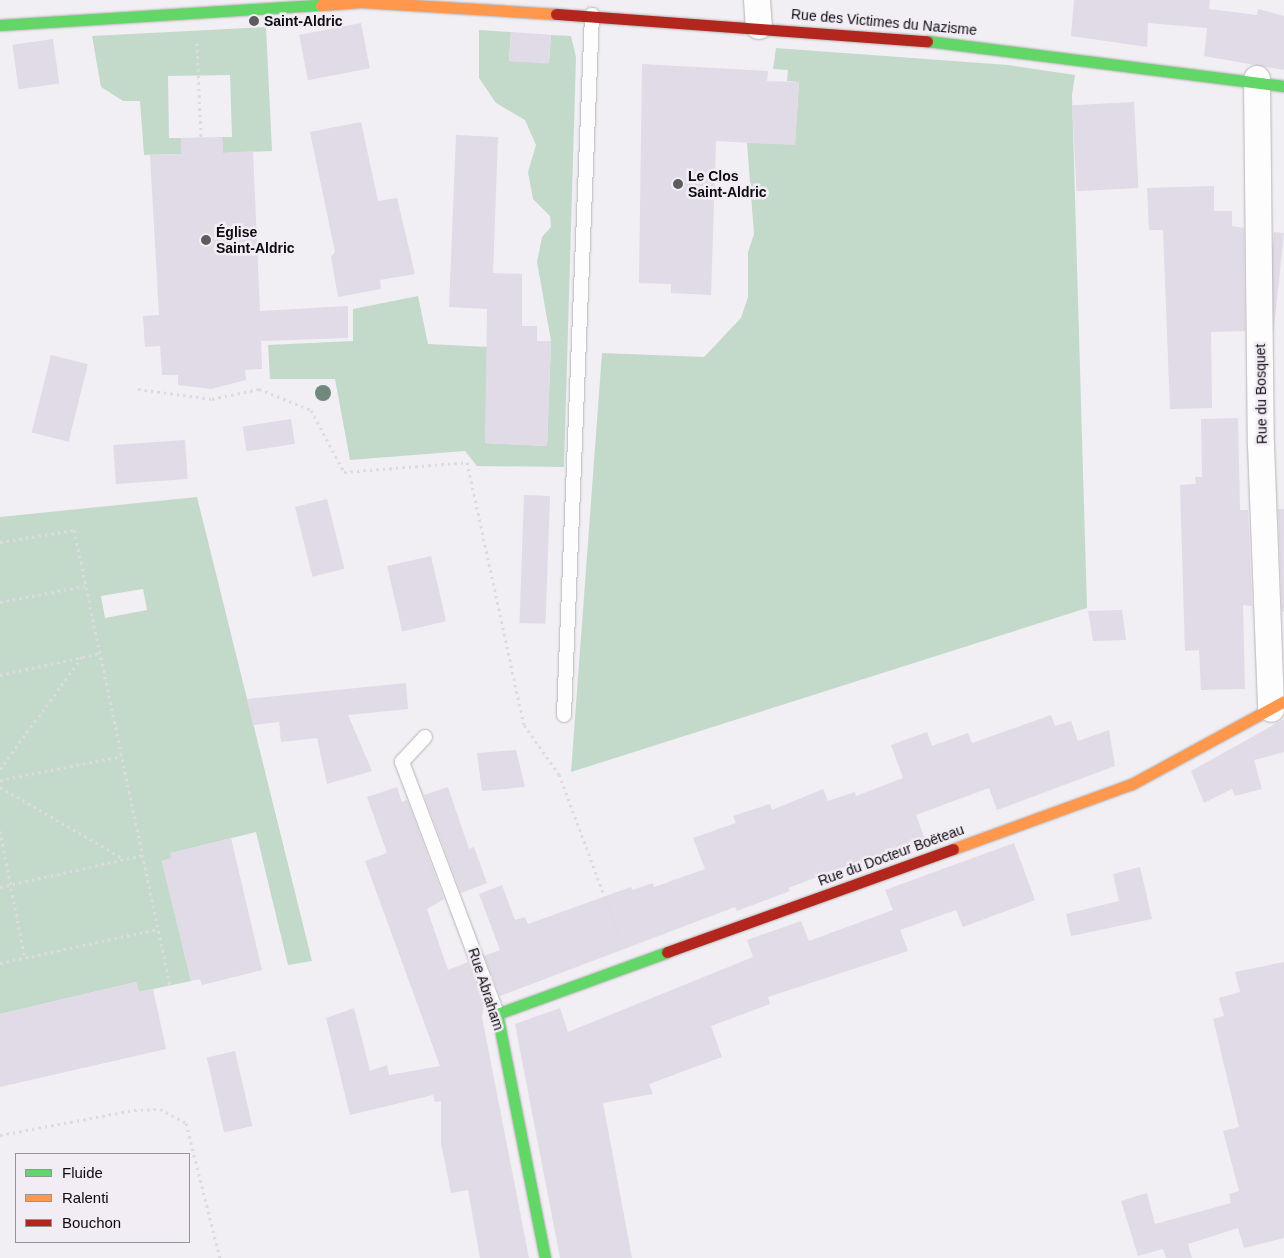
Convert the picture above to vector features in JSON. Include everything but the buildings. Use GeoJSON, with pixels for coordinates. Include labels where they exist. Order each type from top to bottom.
{"type":"FeatureCollection","features":[{"type":"Feature","properties":{"kind":"street"},"geometry":{"type":"LineString","coordinates":[[757,0],[759,26]]}},
{"type":"Feature","properties":{"kind":"street","name":"Rue des Victimes du Nazisme"},"geometry":{"type":"LineString","coordinates":[[0,25],[389,2],[759,26],[1007,48],[1257,79],[1284,86]]}},
{"type":"Feature","properties":{"kind":"street","name":"Rue du Bosquet"},"geometry":{"type":"LineString","coordinates":[[1257,79],[1273,448],[1278,705]]}},
{"type":"Feature","properties":{"kind":"street","name":"Rue du Docteur Boëteau"},"geometry":{"type":"LineString","coordinates":[[497,1014],[629,964],[1132,784],[1278,705]]}},
{"type":"Feature","properties":{"kind":"street","name":"Rue Abraham"},"geometry":{"type":"LineString","coordinates":[[497,1014],[545,1258]]}},
{"type":"Feature","properties":{"kind":"lane"},"geometry":{"type":"LineString","coordinates":[[564,714],[592,15]]}},
{"type":"Feature","properties":{"kind":"lane","name":"Rue Abraham"},"geometry":{"type":"LineString","coordinates":[[425,738],[402,762],[497,1014]]}},
{"type":"Feature","properties":{"kind":"path"},"geometry":{"type":"LineString","coordinates":[[197,39],[200,137]]}},
{"type":"Feature","properties":{"kind":"path"},"geometry":{"type":"LineString","coordinates":[[138,389],[212,399],[259,389],[311,410],[344,472],[467,462],[524,725],[559,774],[629,964]]}},
{"type":"Feature","properties":{"kind":"path"},"geometry":{"type":"LineString","coordinates":[[0,542],[74,530],[170,986]]}},
{"type":"Feature","properties":{"kind":"path"},"geometry":{"type":"LineString","coordinates":[[0,602],[86,586]]}},
{"type":"Feature","properties":{"kind":"path"},"geometry":{"type":"LineString","coordinates":[[0,675],[100,652]]}},
{"type":"Feature","properties":{"kind":"path"},"geometry":{"type":"LineString","coordinates":[[0,769],[82,657]]}},
{"type":"Feature","properties":{"kind":"path"},"geometry":{"type":"LineString","coordinates":[[0,780],[122,756]]}},
{"type":"Feature","properties":{"kind":"path"},"geometry":{"type":"LineString","coordinates":[[0,787],[125,860]]}},
{"type":"Feature","properties":{"kind":"path"},"geometry":{"type":"LineString","coordinates":[[0,831],[25,958]]}},
{"type":"Feature","properties":{"kind":"path"},"geometry":{"type":"LineString","coordinates":[[0,887],[142,856]]}},
{"type":"Feature","properties":{"kind":"path"},"geometry":{"type":"LineString","coordinates":[[0,963],[158,929]]}},
{"type":"Feature","properties":{"kind":"path"},"geometry":{"type":"LineString","coordinates":[[0,1135],[134,1110],[160,1109],[186,1123],[220,1258]]}},
{"type":"Feature","properties":{"kind":"green space"},"geometry":{"type":"Polygon","coordinates":[[[266,27],[272,151],[223,153],[222,137],[232,137],[230,75],[168,76],[169,138],[181,138],[181,154],[144,155],[140,101],[123,101],[101,87],[92,36],[266,27]]]}},
{"type":"Feature","properties":{"kind":"green space"},"geometry":{"type":"Polygon","coordinates":[[[479,30],[511,32],[509,61],[549,63],[551,35],[571,36],[576,57],[564,467],[477,466],[465,451],[350,460],[335,379],[270,379],[268,345],[353,341],[353,309],[418,296],[428,344],[489,347],[485,443],[547,446],[551,341],[537,262],[542,237],[551,227],[550,216],[533,199],[528,172],[536,145],[525,120],[496,103],[479,78],[479,30]]]}},
{"type":"Feature","properties":{"kind":"green space"},"geometry":{"type":"Polygon","coordinates":[[[776,48],[1008,65],[1075,75],[1072,95],[1087,608],[571,772],[602,353],[704,357],[741,318],[748,297],[748,252],[754,234],[747,143],[795,144],[799,82],[787,81],[788,70],[773,69],[776,48]]]}},
{"type":"Feature","properties":{"kind":"green space"},"geometry":{"type":"Polygon","coordinates":[[[197,497],[312,961],[288,965],[256,832],[171,853],[172,858],[162,861],[191,981],[139,992],[136,982],[0,1014],[0,517],[197,497]],[[143,589],[101,596],[105,618],[147,610],[143,589]]]}},
{"type":"Feature","properties":{"kind":"traffic: fast"},"geometry":{"type":"LineString","coordinates":[[0,25],[321,5]]}},
{"type":"Feature","properties":{"kind":"traffic: fast"},"geometry":{"type":"LineString","coordinates":[[927,41],[1284,86]]}},
{"type":"Feature","properties":{"kind":"traffic: fast"},"geometry":{"type":"LineString","coordinates":[[545,1258],[497,1014],[667,952]]}},
{"type":"Feature","properties":{"kind":"traffic: slow"},"geometry":{"type":"LineString","coordinates":[[321,5],[361,2],[556,14]]}},
{"type":"Feature","properties":{"kind":"traffic: slow"},"geometry":{"type":"LineString","coordinates":[[953,849],[1132,784],[1284,701]]}},
{"type":"Feature","properties":{"kind":"traffic: jam"},"geometry":{"type":"LineString","coordinates":[[556,14],[927,41]]}},
{"type":"Feature","properties":{"kind":"traffic: jam"},"geometry":{"type":"LineString","coordinates":[[667,952],[953,849]]}},
{"type":"Feature","properties":{"kind":"place","name":"Saint-Aldric"},"geometry":{"type":"Point","coordinates":[254,21]}},
{"type":"Feature","properties":{"kind":"place","name":"Le Clos Saint-Aldric"},"geometry":{"type":"Point","coordinates":[678,184]}},
{"type":"Feature","properties":{"kind":"place","name":"Église Saint-Aldric"},"geometry":{"type":"Point","coordinates":[206,240]}}]}
